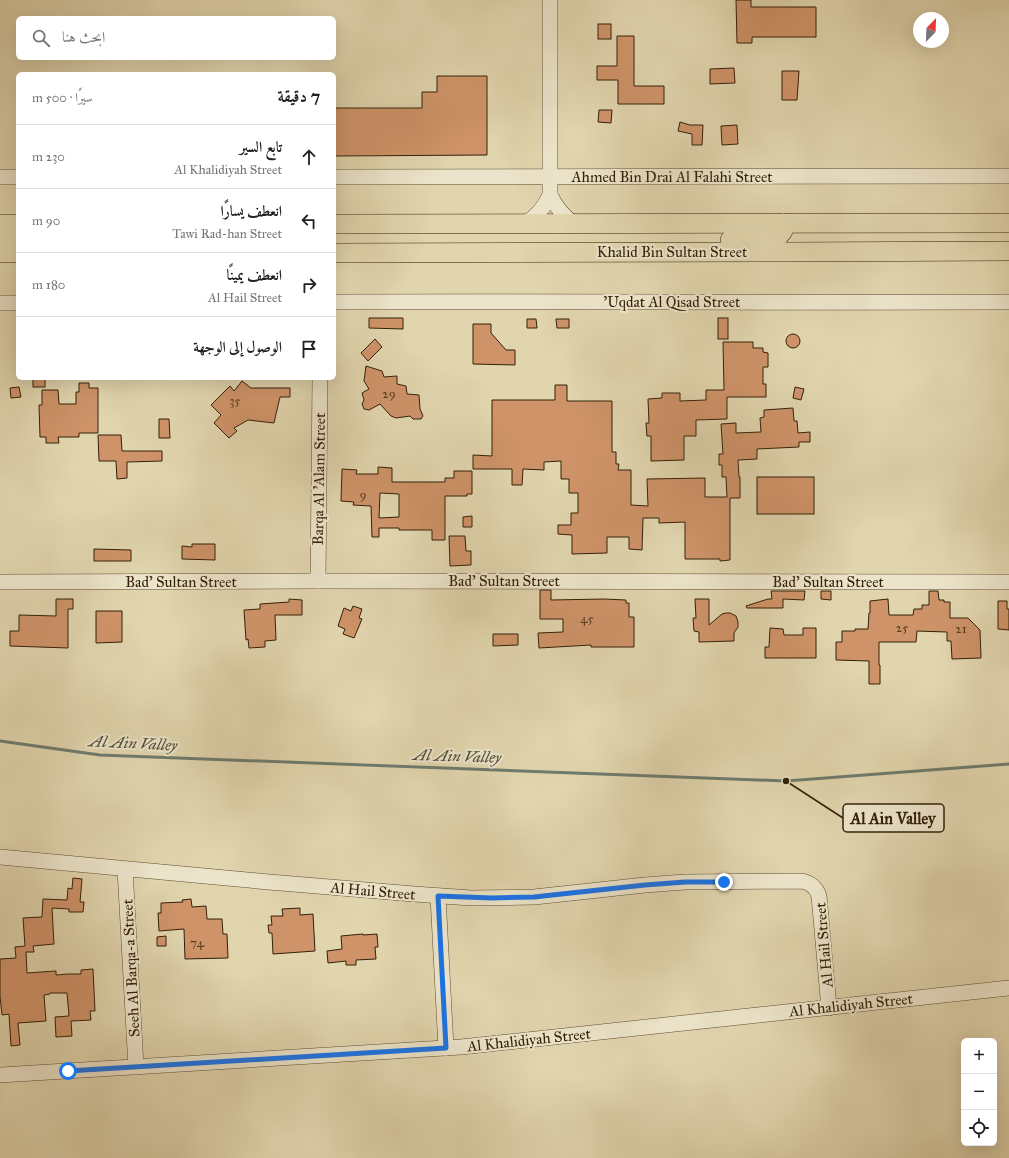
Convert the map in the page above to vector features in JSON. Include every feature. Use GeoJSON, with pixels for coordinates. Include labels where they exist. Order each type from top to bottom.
{"type":"FeatureCollection","features":[{"type":"Feature","properties":{"kind":"main road"},"geometry":{"type":"LineString","coordinates":[[614,252],[625,248],[650,243],[774,238],[781,235],[784,227],[782,223]]}},
{"type":"Feature","properties":{"kind":"main road","name":"Khalid Bin Sultan Street"},"geometry":{"type":"LineString","coordinates":[[336,224],[1009,223]]}},
{"type":"Feature","properties":{"kind":"main road"},"geometry":{"type":"LineString","coordinates":[[0,224],[16,224]]}},
{"type":"Feature","properties":{"kind":"main road"},"geometry":{"type":"LineString","coordinates":[[0,238],[16,238]]}},
{"type":"Feature","properties":{"kind":"main road","name":"Khalid Bin Sultan Street"},"geometry":{"type":"LineString","coordinates":[[339,256],[614,252],[1009,251]]}},
{"type":"Feature","properties":{"kind":"main road"},"geometry":{"type":"LineString","coordinates":[[0,253],[16,253]]}},
{"type":"Feature","properties":{"kind":"street"},"geometry":{"type":"LineString","coordinates":[[550,0],[550,195],[553,202],[562,214],[574,224]]}},
{"type":"Feature","properties":{"kind":"street","name":"Ahmed Bin Drai Al Falahi Street"},"geometry":{"type":"LineString","coordinates":[[336,177],[1009,176]]}},
{"type":"Feature","properties":{"kind":"street"},"geometry":{"type":"LineString","coordinates":[[0,177],[16,177]]}},
{"type":"Feature","properties":{"kind":"street"},"geometry":{"type":"LineString","coordinates":[[525,224],[542,209],[550,195]]}},
{"type":"Feature","properties":{"kind":"street","name":"'Uqdat Al Qisad Street"},"geometry":{"type":"LineString","coordinates":[[336,302],[1009,302]]}},
{"type":"Feature","properties":{"kind":"street"},"geometry":{"type":"LineString","coordinates":[[0,303],[16,303]]}},
{"type":"Feature","properties":{"kind":"street","name":"Barqa Al 'Alam Street"},"geometry":{"type":"LineString","coordinates":[[318,581],[320,380]]}},
{"type":"Feature","properties":{"kind":"street","name":"Bad' Sultan Street"},"geometry":{"type":"LineString","coordinates":[[0,582],[1009,582]]}},
{"type":"Feature","properties":{"kind":"street","name":"Al Hail Street"},"geometry":{"type":"LineString","coordinates":[[0,857],[269,882],[471,898],[513,898],[555,895],[685,882],[802,881],[808,883],[817,890],[821,903],[829,1008]]}},
{"type":"Feature","properties":{"kind":"street","name":"Seeh Al Barqa-a Street"},"geometry":{"type":"LineString","coordinates":[[125,868],[136,1067]]}},
{"type":"Feature","properties":{"kind":"street"},"geometry":{"type":"LineString","coordinates":[[438,896],[446,1048]]}},
{"type":"Feature","properties":{"kind":"street","name":"Al Khalidiyah Street"},"geometry":{"type":"LineString","coordinates":[[0,1075],[446,1048],[1009,988]]}},
{"type":"Feature","properties":{"kind":"building"},"geometry":{"type":"Polygon","coordinates":[[[736,0],[751,0],[751,7],[816,7],[816,37],[752,37],[752,43],[737,43],[736,0]]]}},
{"type":"Feature","properties":{"kind":"building"},"geometry":{"type":"Polygon","coordinates":[[[598,24],[611,24],[611,39],[598,39],[598,24]]]}},
{"type":"Feature","properties":{"kind":"building"},"geometry":{"type":"Polygon","coordinates":[[[617,36],[634,36],[634,86],[664,86],[664,104],[618,104],[618,80],[597,80],[597,66],[617,66],[617,36]]]}},
{"type":"Feature","properties":{"kind":"building"},"geometry":{"type":"Polygon","coordinates":[[[734,68],[735,83],[710,84],[710,69],[734,68]]]}},
{"type":"Feature","properties":{"kind":"building"},"geometry":{"type":"Polygon","coordinates":[[[782,71],[799,71],[797,100],[782,100],[782,71]]]}},
{"type":"Feature","properties":{"kind":"building"},"geometry":{"type":"Polygon","coordinates":[[[437,76],[487,76],[487,155],[336,156],[336,108],[422,108],[422,92],[437,92],[437,76]]]}},
{"type":"Feature","properties":{"kind":"building"},"geometry":{"type":"Polygon","coordinates":[[[599,110],[612,110],[611,123],[598,122],[599,110]]]}},
{"type":"Feature","properties":{"kind":"building"},"geometry":{"type":"Polygon","coordinates":[[[680,122],[690,125],[703,125],[702,145],[692,145],[692,134],[678,131],[680,122]]]}},
{"type":"Feature","properties":{"kind":"building"},"geometry":{"type":"Polygon","coordinates":[[[737,125],[738,144],[722,145],[721,126],[737,125]]]}},
{"type":"Feature","properties":{"kind":"building"},"geometry":{"type":"Polygon","coordinates":[[[369,318],[403,318],[403,329],[369,328],[369,318]]]}},
{"type":"Feature","properties":{"kind":"building"},"geometry":{"type":"Polygon","coordinates":[[[718,318],[728,318],[728,339],[718,339],[718,318]]]}},
{"type":"Feature","properties":{"kind":"building"},"geometry":{"type":"Polygon","coordinates":[[[527,319],[536,319],[537,328],[527,328],[527,319]]]}},
{"type":"Feature","properties":{"kind":"building"},"geometry":{"type":"Polygon","coordinates":[[[556,319],[569,319],[569,328],[557,328],[556,319]]]}},
{"type":"Feature","properties":{"kind":"building"},"geometry":{"type":"Polygon","coordinates":[[[473,324],[491,324],[491,333],[506,350],[515,350],[515,365],[473,364],[473,324]]]}},
{"type":"Feature","properties":{"kind":"building"},"geometry":{"type":"Polygon","coordinates":[[[790,334],[796,334],[800,338],[800,344],[796,348],[790,348],[786,344],[786,338],[790,334]]]}},
{"type":"Feature","properties":{"kind":"building"},"geometry":{"type":"Polygon","coordinates":[[[375,339],[382,347],[368,361],[361,353],[375,339]]]}},
{"type":"Feature","properties":{"kind":"building"},"geometry":{"type":"Polygon","coordinates":[[[723,342],[753,342],[753,348],[763,348],[763,352],[768,353],[768,367],[763,367],[763,384],[766,384],[766,397],[727,397],[727,419],[696,420],[696,436],[684,436],[684,460],[651,461],[651,436],[647,436],[646,423],[649,423],[648,399],[662,398],[662,393],[680,393],[680,401],[706,400],[706,390],[724,390],[723,342]]]}},
{"type":"Feature","properties":{"kind":"building"},"geometry":{"type":"Polygon","coordinates":[[[366,366],[382,371],[384,377],[397,376],[397,384],[406,386],[407,394],[419,395],[420,409],[423,416],[421,419],[413,419],[410,416],[396,418],[391,416],[380,404],[369,410],[364,409],[362,404],[364,400],[362,393],[369,389],[364,381],[366,366]]]}},
{"type":"Feature","properties":{"kind":"building"},"geometry":{"type":"Polygon","coordinates":[[[33,380],[45,380],[45,387],[33,387],[33,380]]]}},
{"type":"Feature","properties":{"kind":"building"},"geometry":{"type":"Polygon","coordinates":[[[242,381],[251,388],[290,388],[290,397],[280,397],[274,423],[248,420],[234,428],[237,431],[229,438],[214,423],[221,415],[211,405],[230,386],[234,391],[242,381]]]}},
{"type":"Feature","properties":{"kind":"building"},"geometry":{"type":"Polygon","coordinates":[[[79,383],[89,383],[89,388],[98,388],[98,433],[79,433],[79,437],[58,437],[59,443],[46,443],[46,437],[40,437],[39,405],[42,405],[42,390],[58,390],[59,404],[76,404],[76,392],[79,392],[79,383]]]}},
{"type":"Feature","properties":{"kind":"building"},"geometry":{"type":"Polygon","coordinates":[[[555,385],[567,385],[567,401],[612,401],[612,452],[616,452],[616,464],[619,464],[618,470],[631,470],[631,505],[648,506],[647,479],[705,478],[705,497],[727,497],[726,477],[722,477],[722,465],[719,465],[719,454],[723,454],[721,424],[736,423],[736,433],[761,432],[760,418],[764,417],[764,410],[793,408],[794,421],[797,421],[798,433],[810,432],[810,442],[799,442],[799,447],[757,449],[757,459],[738,460],[740,498],[730,498],[730,560],[720,561],[720,559],[685,559],[685,522],[659,523],[659,518],[643,518],[642,550],[629,549],[629,537],[607,537],[607,553],[572,554],[572,535],[558,534],[558,525],[571,525],[571,513],[578,513],[578,493],[569,493],[569,479],[561,479],[561,461],[544,462],[544,470],[523,469],[522,485],[512,485],[512,469],[473,469],[473,455],[492,456],[492,400],[555,400],[555,385]]]}},
{"type":"Feature","properties":{"kind":"building"},"geometry":{"type":"Polygon","coordinates":[[[19,387],[21,397],[11,398],[10,388],[19,387]]]}},
{"type":"Feature","properties":{"kind":"building"},"geometry":{"type":"Polygon","coordinates":[[[795,387],[804,389],[801,400],[793,398],[795,387]]]}},
{"type":"Feature","properties":{"kind":"building"},"geometry":{"type":"Polygon","coordinates":[[[159,419],[169,419],[170,438],[159,438],[159,419]]]}},
{"type":"Feature","properties":{"kind":"building"},"geometry":{"type":"Polygon","coordinates":[[[98,435],[121,435],[122,451],[162,451],[162,461],[127,462],[127,478],[117,479],[116,461],[99,461],[98,435]]]}},
{"type":"Feature","properties":{"kind":"building"},"geometry":{"type":"Polygon","coordinates":[[[378,467],[392,468],[392,482],[445,482],[445,478],[454,478],[454,471],[472,471],[472,494],[467,494],[467,496],[445,496],[445,540],[432,540],[432,530],[399,530],[399,528],[379,528],[379,537],[372,537],[371,506],[353,505],[354,502],[341,501],[342,469],[357,470],[356,474],[378,474],[378,467]],[[380,493],[379,518],[399,517],[399,494],[380,493]]]}},
{"type":"Feature","properties":{"kind":"building"},"geometry":{"type":"Polygon","coordinates":[[[757,477],[814,477],[814,514],[757,514],[757,477]]]}},
{"type":"Feature","properties":{"kind":"building"},"geometry":{"type":"Polygon","coordinates":[[[472,516],[472,527],[463,527],[463,517],[472,516]]]}},
{"type":"Feature","properties":{"kind":"building"},"geometry":{"type":"Polygon","coordinates":[[[449,536],[465,536],[466,551],[471,551],[471,565],[450,566],[449,536]]]}},
{"type":"Feature","properties":{"kind":"building"},"geometry":{"type":"Polygon","coordinates":[[[192,544],[215,544],[215,560],[182,559],[182,546],[192,547],[192,544]]]}},
{"type":"Feature","properties":{"kind":"building"},"geometry":{"type":"Polygon","coordinates":[[[94,549],[131,550],[131,561],[94,561],[94,549]]]}},
{"type":"Feature","properties":{"kind":"building"},"geometry":{"type":"Polygon","coordinates":[[[540,590],[551,590],[551,600],[626,600],[626,603],[629,603],[629,617],[634,617],[634,647],[591,647],[591,645],[539,648],[538,633],[563,632],[563,619],[540,619],[540,590]]]}},
{"type":"Feature","properties":{"kind":"building"},"geometry":{"type":"Polygon","coordinates":[[[771,591],[805,591],[804,600],[783,599],[783,608],[747,608],[746,606],[772,599],[771,591]]]}},
{"type":"Feature","properties":{"kind":"building"},"geometry":{"type":"Polygon","coordinates":[[[821,591],[831,591],[831,600],[821,599],[821,591]]]}},
{"type":"Feature","properties":{"kind":"building"},"geometry":{"type":"Polygon","coordinates":[[[929,591],[938,591],[939,600],[950,602],[950,618],[968,618],[980,630],[981,658],[952,659],[951,641],[947,641],[947,632],[917,631],[916,642],[879,642],[880,684],[869,684],[869,661],[836,660],[836,642],[842,642],[842,631],[868,629],[870,601],[888,599],[889,615],[913,615],[914,609],[922,609],[922,605],[929,605],[929,591]]]}},
{"type":"Feature","properties":{"kind":"building"},"geometry":{"type":"Polygon","coordinates":[[[56,599],[73,599],[73,609],[68,609],[68,648],[10,646],[10,631],[19,631],[19,615],[56,616],[56,599]]]}},
{"type":"Feature","properties":{"kind":"building"},"geometry":{"type":"Polygon","coordinates":[[[289,599],[302,600],[302,615],[275,615],[276,640],[265,641],[265,647],[249,648],[248,639],[246,640],[244,610],[260,609],[260,604],[289,602],[289,599]]]}},
{"type":"Feature","properties":{"kind":"building"},"geometry":{"type":"Polygon","coordinates":[[[695,599],[709,599],[709,625],[722,614],[730,613],[736,616],[738,627],[734,633],[734,641],[699,642],[699,632],[694,631],[693,618],[696,618],[695,599]]]}},
{"type":"Feature","properties":{"kind":"building"},"geometry":{"type":"Polygon","coordinates":[[[998,601],[1007,601],[1007,609],[1009,609],[1009,630],[998,629],[998,601]]]}},
{"type":"Feature","properties":{"kind":"building"},"geometry":{"type":"Polygon","coordinates":[[[353,606],[362,609],[359,618],[362,619],[354,638],[343,634],[345,629],[338,626],[344,608],[351,611],[353,606]]]}},
{"type":"Feature","properties":{"kind":"building"},"geometry":{"type":"Polygon","coordinates":[[[96,611],[122,611],[122,642],[96,643],[96,611]]]}},
{"type":"Feature","properties":{"kind":"building"},"geometry":{"type":"Polygon","coordinates":[[[770,628],[783,629],[784,635],[803,635],[803,628],[816,628],[816,658],[765,658],[765,647],[769,647],[770,628]]]}},
{"type":"Feature","properties":{"kind":"building"},"geometry":{"type":"Polygon","coordinates":[[[493,634],[518,634],[518,645],[493,646],[493,634]]]}},
{"type":"Feature","properties":{"kind":"building"},"geometry":{"type":"Polygon","coordinates":[[[73,878],[82,879],[80,902],[84,902],[83,912],[69,912],[69,909],[52,908],[54,944],[33,946],[34,952],[26,952],[27,973],[56,971],[56,975],[81,974],[81,970],[93,969],[95,1011],[90,1011],[91,1020],[71,1021],[72,1036],[56,1037],[55,1017],[69,1016],[67,993],[50,993],[44,995],[46,1021],[18,1023],[20,1045],[11,1046],[9,1014],[2,1015],[0,996],[0,959],[16,958],[15,947],[25,946],[23,918],[42,917],[43,899],[67,900],[68,888],[72,889],[73,878]]]}},
{"type":"Feature","properties":{"kind":"building"},"geometry":{"type":"Polygon","coordinates":[[[191,899],[192,907],[206,906],[207,919],[222,919],[223,934],[227,934],[228,958],[185,959],[184,929],[159,931],[158,913],[161,913],[161,903],[183,902],[182,900],[191,899]]]}},
{"type":"Feature","properties":{"kind":"building"},"geometry":{"type":"Polygon","coordinates":[[[300,908],[300,915],[313,914],[315,951],[273,954],[272,933],[269,933],[268,925],[272,925],[271,916],[283,916],[282,909],[300,908]]]}},
{"type":"Feature","properties":{"kind":"building"},"geometry":{"type":"Polygon","coordinates":[[[377,934],[378,947],[375,947],[376,959],[356,960],[356,965],[346,965],[346,961],[328,963],[327,951],[342,949],[341,936],[377,934]]]}},
{"type":"Feature","properties":{"kind":"building"},"geometry":{"type":"Polygon","coordinates":[[[166,936],[166,946],[157,946],[157,937],[166,936]]]}},
{"type":"Feature","properties":{"kind":"waterway","name":"Al Ain Valley"},"geometry":{"type":"LineString","coordinates":[[0,741],[100,755],[786,781],[1009,764]]}},
{"type":"Feature","properties":{"kind":"place","name":"Al Ain Valley"},"geometry":{"type":"Point","coordinates":[786,781]}},
{"type":"Feature","properties":{"kind":"route"},"geometry":{"type":"LineString","coordinates":[[68,1071],[446,1048],[438,896],[471,898],[534,897],[645,885],[685,882],[724,882]]}}]}
